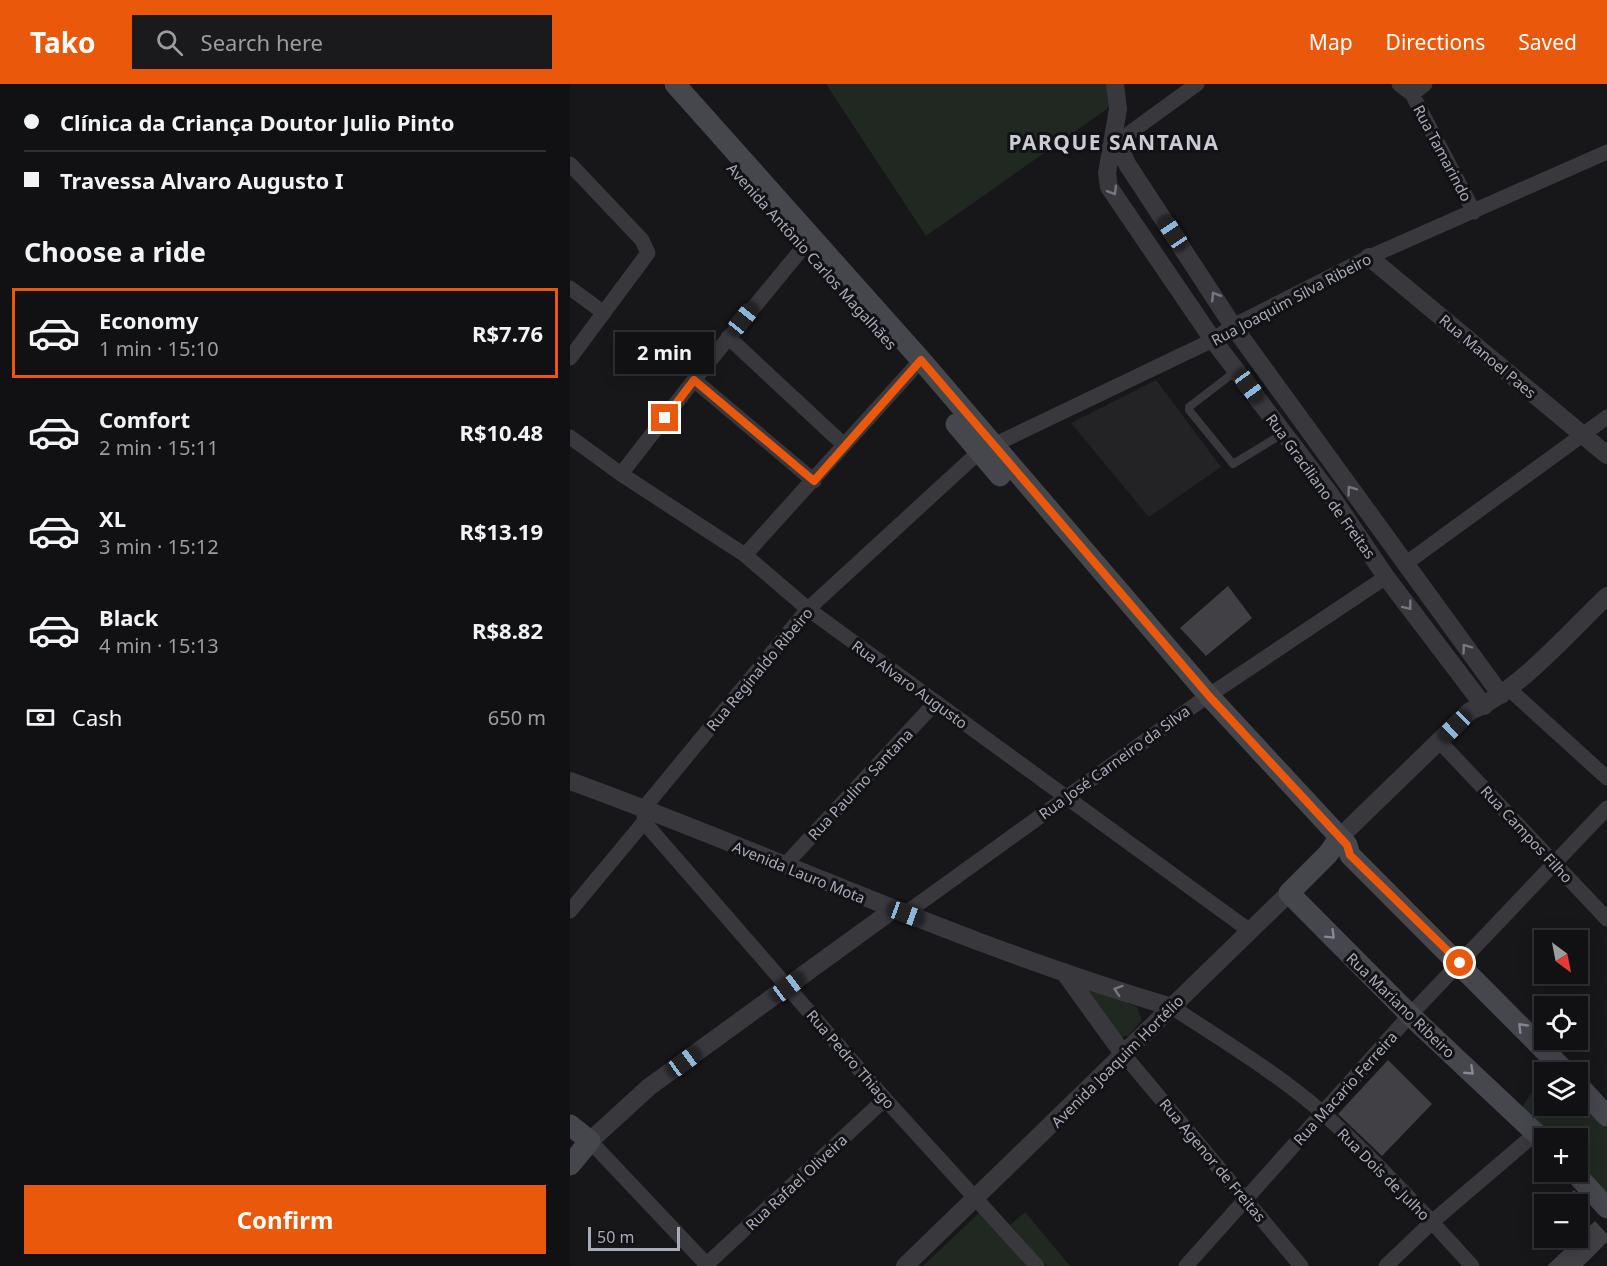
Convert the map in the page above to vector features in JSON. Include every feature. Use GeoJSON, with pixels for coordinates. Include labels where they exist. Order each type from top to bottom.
{"type":"FeatureCollection","features":[{"type":"Feature","properties":{"kind":"main road","name":"Avenida Antônio Carlos Magalhães"},"geometry":{"type":"LineString","coordinates":[[660,84],[917,364],[985,448],[1204,699],[1340,848],[1460,963],[1555,1062]]}},
{"type":"Feature","properties":{"kind":"main road","name":"Avenida Antônio Carlos Magalhães"},"geometry":{"type":"LineString","coordinates":[[675,84],[765,196]]}},
{"type":"Feature","properties":{"kind":"main road","name":"Avenida Joaquim Hortélio"},"geometry":{"type":"LineString","coordinates":[[1289,893],[1340,848]]}},
{"type":"Feature","properties":{"kind":"main road","name":"Rua Mariano Ribeiro"},"geometry":{"type":"LineString","coordinates":[[1289,893],[1410,1015],[1534,1131]]}},
{"type":"Feature","properties":{"kind":"main road"},"geometry":{"type":"LineString","coordinates":[[1588,1096],[1607,1116]]}},
{"type":"Feature","properties":{"kind":"main road"},"geometry":{"type":"LineString","coordinates":[[570,1125],[590,1141],[570,1165]]}},
{"type":"Feature","properties":{"kind":"main road"},"geometry":{"type":"LineString","coordinates":[[1583,1182],[1607,1208]]}},
{"type":"Feature","properties":{"kind":"street"},"geometry":{"type":"LineString","coordinates":[[1114,142],[1118,109],[1115,84]]}},
{"type":"Feature","properties":{"kind":"street"},"geometry":{"type":"LineString","coordinates":[[1114,142],[1197,84]]}},
{"type":"Feature","properties":{"kind":"street","name":"Rua Tamarindo"},"geometry":{"type":"LineString","coordinates":[[1400,84],[1412,94],[1474,212]]}},
{"type":"Feature","properties":{"kind":"street","name":"Rua Tamarindo"},"geometry":{"type":"LineString","coordinates":[[1412,94],[1425,84]]}},
{"type":"Feature","properties":{"kind":"street","name":"Rua Graciliano de Freitas"},"geometry":{"type":"LineString","coordinates":[[1114,142],[1233,326],[1405,564],[1505,692]]}},
{"type":"Feature","properties":{"kind":"street","name":"Rua Graciliano de Freitas"},"geometry":{"type":"LineString","coordinates":[[1114,142],[1106,179],[1109,187],[1214,340],[1330,494],[1386,577],[1484,706]]}},
{"type":"Feature","properties":{"kind":"street","name":"Rua Joaquim Silva Ribeiro"},"geometry":{"type":"LineString","coordinates":[[985,448],[1214,340],[1233,326],[1369,257],[1607,152]]}},
{"type":"Feature","properties":{"kind":"street"},"geometry":{"type":"LineString","coordinates":[[570,164],[642,240],[648,253],[570,358]]}},
{"type":"Feature","properties":{"kind":"street"},"geometry":{"type":"LineString","coordinates":[[621,474],[728,337],[806,243]]}},
{"type":"Feature","properties":{"kind":"street","name":"Rua Manoel Paes"},"geometry":{"type":"LineString","coordinates":[[1369,257],[1607,455]]}},
{"type":"Feature","properties":{"kind":"street"},"geometry":{"type":"LineString","coordinates":[[570,288],[604,313]]}},
{"type":"Feature","properties":{"kind":"street"},"geometry":{"type":"LineString","coordinates":[[728,337],[844,445]]}},
{"type":"Feature","properties":{"kind":"street"},"geometry":{"type":"LineString","coordinates":[[745,555],[917,364]]}},
{"type":"Feature","properties":{"kind":"street"},"geometry":{"type":"LineString","coordinates":[[694,380],[814,481]]}},
{"type":"Feature","properties":{"kind":"street"},"geometry":{"type":"LineString","coordinates":[[1405,564],[1607,417]]}},
{"type":"Feature","properties":{"kind":"street","name":"Rua Alvaro Augusto"},"geometry":{"type":"LineString","coordinates":[[570,437],[621,474],[745,555],[808,609],[1250,931]]}},
{"type":"Feature","properties":{"kind":"street","name":"Rua Reginaldo Ribeiro"},"geometry":{"type":"LineString","coordinates":[[570,911],[808,609],[985,448]]}},
{"type":"Feature","properties":{"kind":"street","name":"Rua José Carneiro da Silva"},"geometry":{"type":"LineString","coordinates":[[900,911],[1204,699],[1386,577]]}},
{"type":"Feature","properties":{"kind":"street","name":"Avenida Joaquim Hortélio"},"geometry":{"type":"LineString","coordinates":[[1340,848],[1443,745],[1477,719],[1484,706],[1505,692],[1607,596]]}},
{"type":"Feature","properties":{"kind":"street"},"geometry":{"type":"LineString","coordinates":[[1505,692],[1607,778]]}},
{"type":"Feature","properties":{"kind":"street","name":"Rua Paulino Santana"},"geometry":{"type":"LineString","coordinates":[[783,866],[936,702]]}},
{"type":"Feature","properties":{"kind":"street","name":"Rua Campos Filho"},"geometry":{"type":"LineString","coordinates":[[1443,745],[1607,919]]}},
{"type":"Feature","properties":{"kind":"street","name":"Avenida Lauro Mota"},"geometry":{"type":"LineString","coordinates":[[570,781],[644,815],[900,911],[1064,972],[1172,1006]]}},
{"type":"Feature","properties":{"kind":"street","name":"Rua Macario Ferreira"},"geometry":{"type":"LineString","coordinates":[[1186,1266],[1410,1015],[1607,808]]}},
{"type":"Feature","properties":{"kind":"street","name":"Rua Pedro Thiago"},"geometry":{"type":"LineString","coordinates":[[644,815],[885,1099],[1037,1266]]}},
{"type":"Feature","properties":{"kind":"street","name":"Avenida Joaquim Hortélio"},"geometry":{"type":"LineString","coordinates":[[905,1266],[977,1199],[1289,893]]}},
{"type":"Feature","properties":{"kind":"street"},"geometry":{"type":"LineString","coordinates":[[708,1265],[590,1141],[649,1087],[788,987],[900,911]]}},
{"type":"Feature","properties":{"kind":"street"},"geometry":{"type":"LineString","coordinates":[[1064,972],[1124,1055]]}},
{"type":"Feature","properties":{"kind":"street","name":"Rua Dois de Julho"},"geometry":{"type":"LineString","coordinates":[[1172,1006],[1324,1114],[1432,1222],[1472,1266]]}},
{"type":"Feature","properties":{"kind":"street","name":"Rua Agenor de Freitas"},"geometry":{"type":"LineString","coordinates":[[1124,1055],[1301,1266]]}},
{"type":"Feature","properties":{"kind":"street","name":"Rua Rafael Oliveira"},"geometry":{"type":"LineString","coordinates":[[708,1265],[885,1099]]}},
{"type":"Feature","properties":{"kind":"street"},"geometry":{"type":"LineString","coordinates":[[1386,1266],[1432,1222],[1534,1143]]}},
{"type":"Feature","properties":{"kind":"lane"},"geometry":{"type":"LineString","coordinates":[[1237,370],[1189,407],[1189,410],[1233,464],[1284,433]]}},
{"type":"Feature","properties":{"kind":"shaded area"},"geometry":{"type":"Polygon","coordinates":[[[826,84],[1108,84],[1111,97],[1107,109],[926,236],[826,84]]]}},
{"type":"Feature","properties":{"kind":"shaded area"},"geometry":{"type":"Polygon","coordinates":[[[1156,380],[1221,467],[1149,517],[1071,423],[1156,380]]]}},
{"type":"Feature","properties":{"kind":"shaded area"},"geometry":{"type":"Polygon","coordinates":[[[1079,984],[1137,1007],[1142,1020],[1128,1036],[1120,1037],[1079,984]]]}},
{"type":"Feature","properties":{"kind":"shaded area"},"geometry":{"type":"Polygon","coordinates":[[[1534,1089],[1534,1116],[1588,1116],[1588,1109],[1607,1128],[1607,1199],[1588,1178],[1588,1128],[1542,1128],[1522,1107],[1534,1089]]]}},
{"type":"Feature","properties":{"kind":"shaded area"},"geometry":{"type":"Polygon","coordinates":[[[981,1211],[1027,1266],[923,1266],[981,1211]]]}},
{"type":"Feature","properties":{"kind":"shaded area"},"geometry":{"type":"Polygon","coordinates":[[[1025,1212],[1070,1266],[1047,1266],[1010,1225],[1025,1212]]]}},
{"type":"Feature","properties":{"kind":"building"},"geometry":{"type":"Polygon","coordinates":[[[1228,586],[1252,618],[1206,656],[1180,628],[1228,586]]]}},
{"type":"Feature","properties":{"kind":"building"},"geometry":{"type":"Polygon","coordinates":[[[1388,1060],[1432,1104],[1382,1156],[1338,1114],[1388,1060]]]}},
{"type":"Feature","properties":{"kind":"building"},"geometry":{"type":"Polygon","coordinates":[[[1595,1221],[1607,1234],[1607,1242],[1583,1266],[1547,1266],[1566,1248],[1588,1248],[1588,1228],[1595,1221]]]}},
{"type":"Feature","properties":{"kind":"district","name":"PARQUE SANTANA"},"geometry":{"type":"Point","coordinates":[1114,142]}},
{"type":"Feature","properties":{"kind":"route"},"geometry":{"type":"LineString","coordinates":[[665,418],[694,380],[814,481],[921,360],[1209,696],[1347,845],[1350,855],[1460,963]]}}]}
